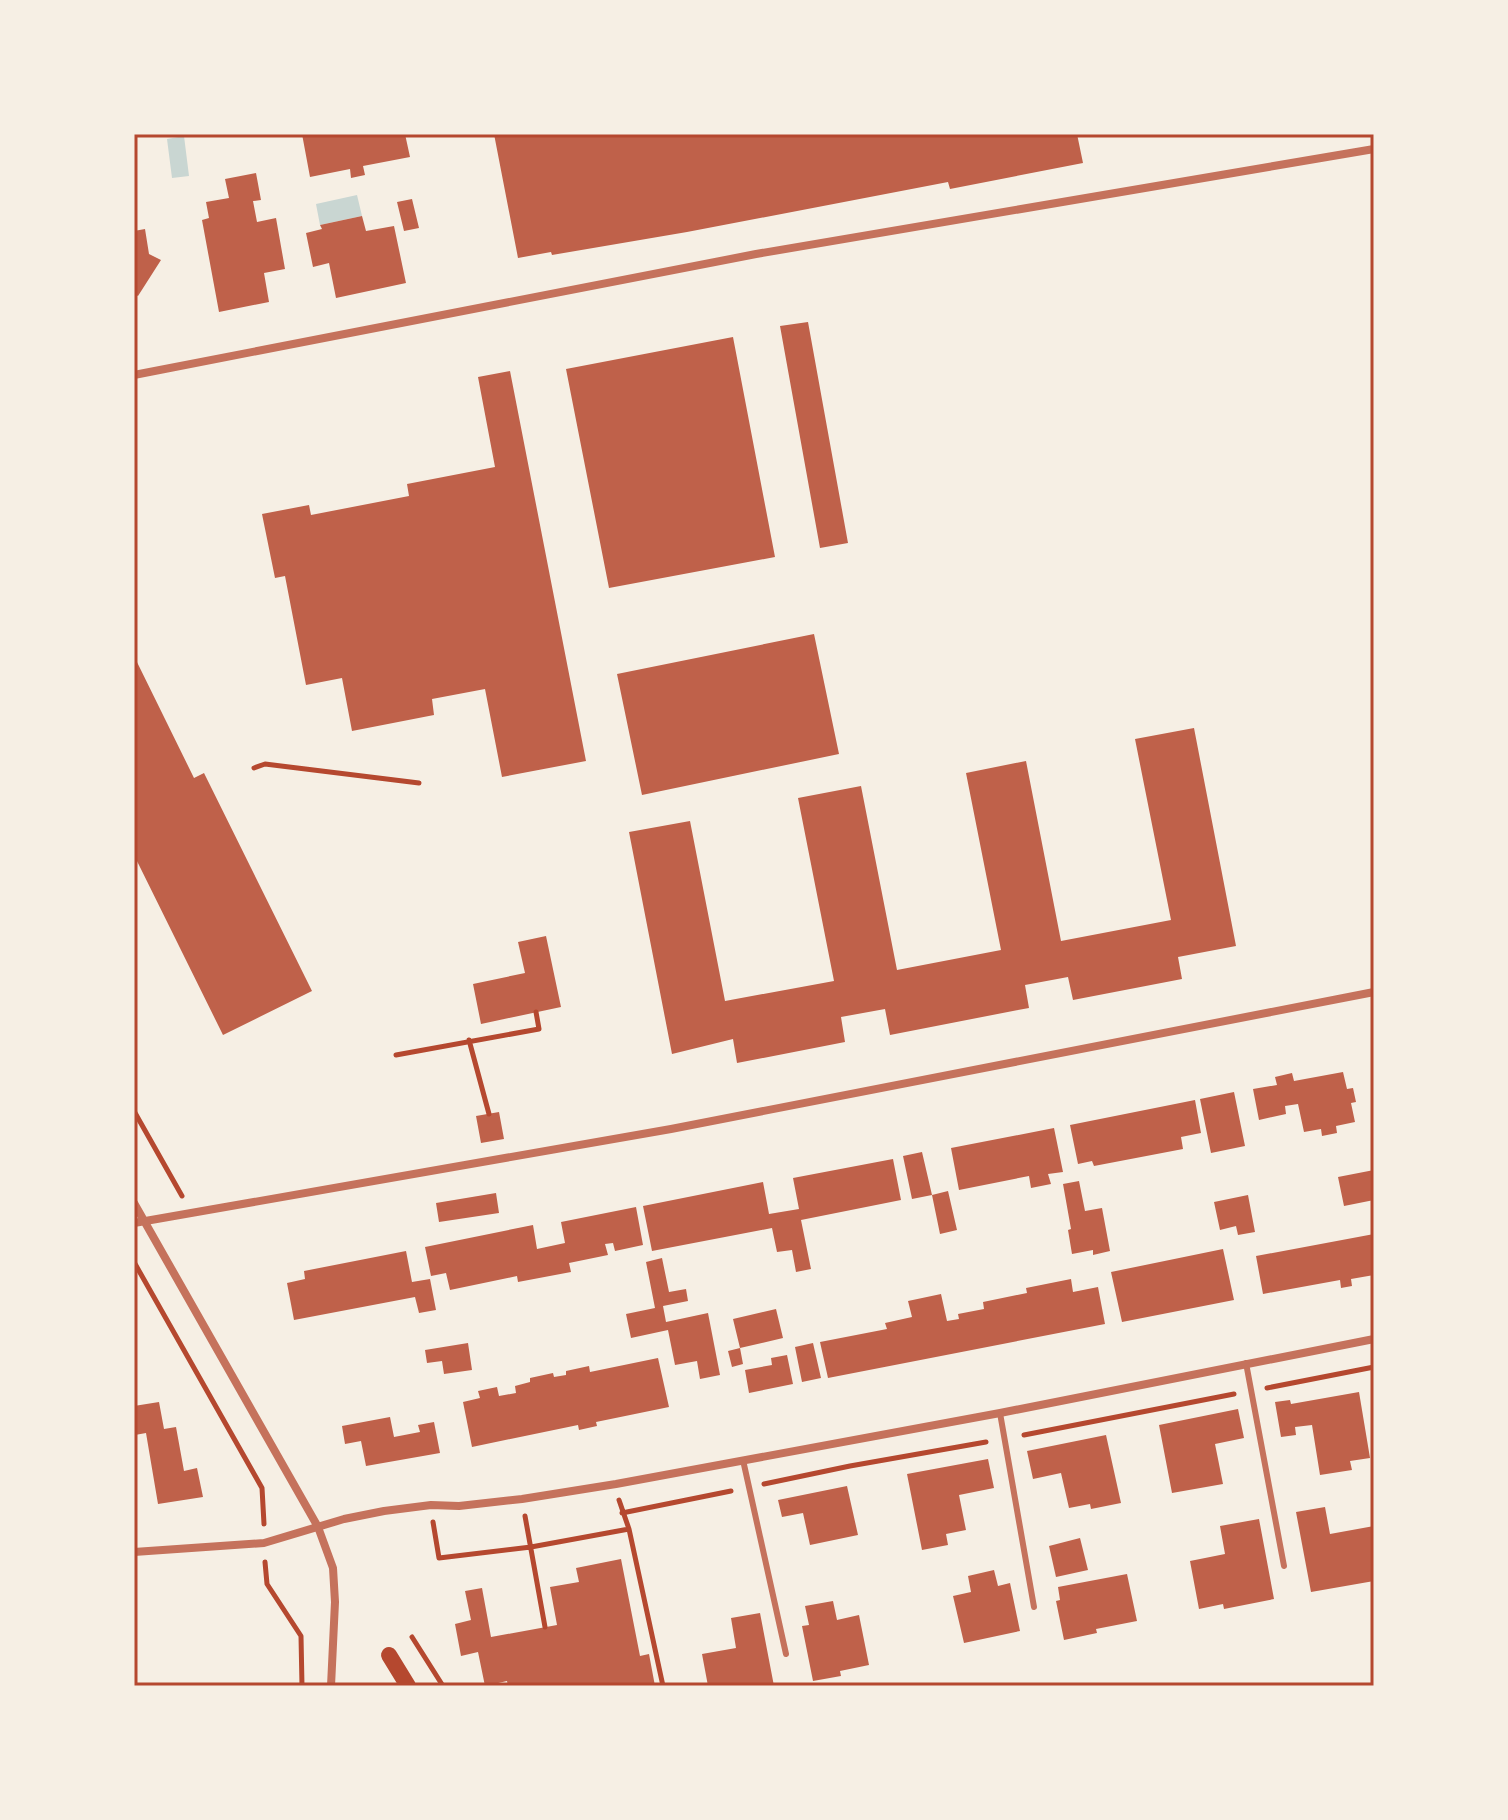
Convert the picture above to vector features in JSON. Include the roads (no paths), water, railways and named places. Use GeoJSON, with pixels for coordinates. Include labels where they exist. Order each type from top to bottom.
{"type":"FeatureCollection","features":[{"type":"Feature","properties":{"kind":"main road"},"geometry":{"type":"LineString","coordinates":[[389,1655],[408,1686]]}},
{"type":"Feature","properties":{"kind":"street"},"geometry":{"type":"LineString","coordinates":[[134,375],[756,254],[1374,149]]}},
{"type":"Feature","properties":{"kind":"street"},"geometry":{"type":"LineString","coordinates":[[134,1223],[671,1129],[1374,992]]}},
{"type":"Feature","properties":{"kind":"street"},"geometry":{"type":"LineString","coordinates":[[134,1203],[318,1527],[333,1568],[335,1602],[331,1686]]}},
{"type":"Feature","properties":{"kind":"street"},"geometry":{"type":"LineString","coordinates":[[134,1552],[264,1543],[344,1519],[431,1505],[459,1506],[522,1499],[616,1484],[1000,1413],[1374,1339]]}},
{"type":"Feature","properties":{"kind":"lane"},"geometry":{"type":"LineString","coordinates":[[1246,1363],[1284,1566]]}},
{"type":"Feature","properties":{"kind":"lane"},"geometry":{"type":"LineString","coordinates":[[1000,1413],[1034,1607]]}},
{"type":"Feature","properties":{"kind":"lane"},"geometry":{"type":"LineString","coordinates":[[743,1460],[786,1654]]}}]}
